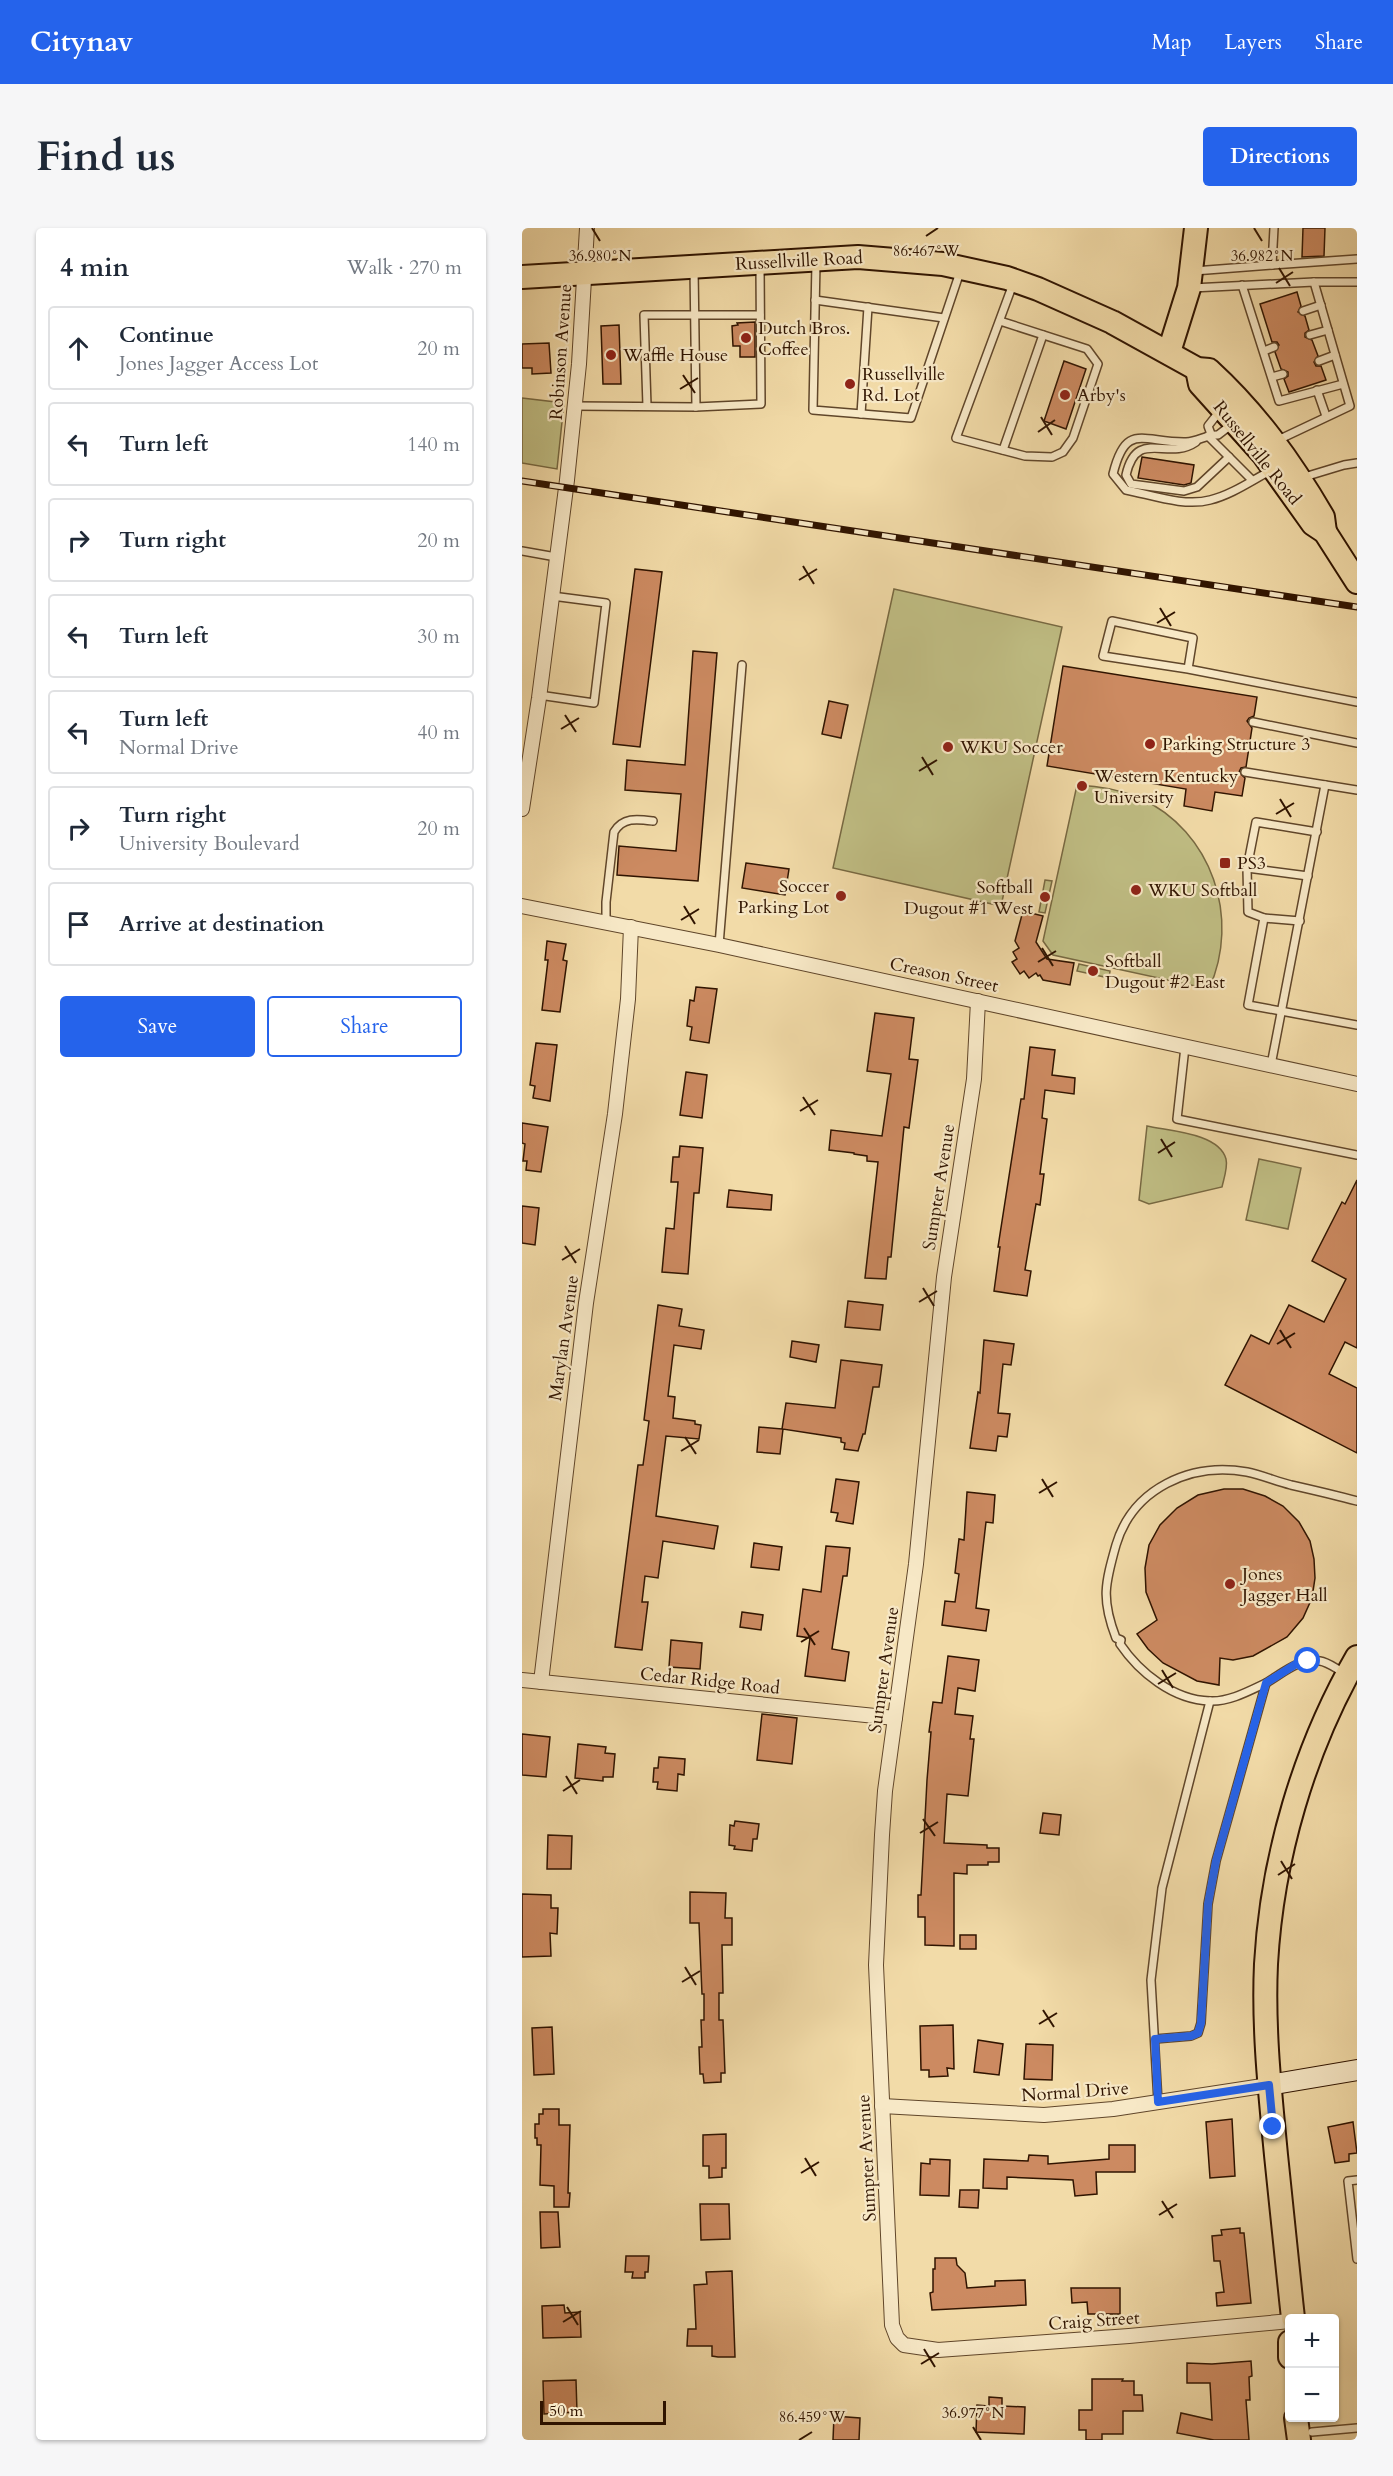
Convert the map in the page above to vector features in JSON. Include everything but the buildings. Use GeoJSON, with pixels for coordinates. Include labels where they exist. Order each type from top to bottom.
{"type":"FeatureCollection","features":[{"type":"Feature","properties":{"kind":"main road"},"geometry":{"type":"LineString","coordinates":[[1169,352],[1190,279],[1196,228]]}},
{"type":"Feature","properties":{"kind":"main road","name":"Russellville Road"},"geometry":{"type":"LineString","coordinates":[[522,277],[816,258],[892,258],[961,267],[1014,280],[1096,314],[1197,369],[1209,370],[1246,406],[1275,442],[1323,517],[1325,532]]}},
{"type":"Feature","properties":{"kind":"main road","name":"Russellville Road"},"geometry":{"type":"LineString","coordinates":[[1197,369],[1200,384],[1274,468],[1313,524],[1325,532],[1357,582]]}},
{"type":"Feature","properties":{"kind":"main road"},"geometry":{"type":"LineString","coordinates":[[1290,2314],[1269,2085],[1265,1982],[1269,1929],[1277,1878],[1307,1766],[1352,1666]]}},
{"type":"Feature","properties":{"kind":"street","name":"Robinson Avenue"},"geometry":{"type":"LineString","coordinates":[[522,809],[571,444],[587,228]]}},
{"type":"Feature","properties":{"kind":"street","name":"Creason Street"},"geometry":{"type":"LineString","coordinates":[[522,906],[719,945],[1357,1084]]}},
{"type":"Feature","properties":{"kind":"street","name":"Marylan Avenue"},"geometry":{"type":"LineString","coordinates":[[541,1682],[586,1303],[615,1114],[628,999],[631,927]]}},
{"type":"Feature","properties":{"kind":"street","name":"Sumpter Avenue"},"geometry":{"type":"LineString","coordinates":[[902,2344],[892,2325],[889,2292],[882,2106],[877,1935],[885,1791],[916,1564],[944,1277],[974,1079],[978,1001]]}},
{"type":"Feature","properties":{"kind":"street","name":"Cedar Ridge Road"},"geometry":{"type":"LineString","coordinates":[[522,1680],[895,1718]]}},
{"type":"Feature","properties":{"kind":"street"},"geometry":{"type":"LineString","coordinates":[[1269,2085],[1357,2070]]}},
{"type":"Feature","properties":{"kind":"street","name":"Normal Drive"},"geometry":{"type":"LineString","coordinates":[[882,2106],[1044,2115],[1113,2109],[1269,2085]]}},
{"type":"Feature","properties":{"kind":"street","name":"Craig Street"},"geometry":{"type":"LineString","coordinates":[[902,2344],[918,2349],[938,2350],[1129,2336],[1285,2321]]}},
{"type":"Feature","properties":{"kind":"lane"},"geometry":{"type":"LineString","coordinates":[[1272,265],[1274,228]]}},
{"type":"Feature","properties":{"kind":"lane"},"geometry":{"type":"LineString","coordinates":[[816,258],[813,410],[911,418],[961,267]]}},
{"type":"Feature","properties":{"kind":"lane"},"geometry":{"type":"LineString","coordinates":[[1190,279],[1272,265],[1357,259]]}},
{"type":"Feature","properties":{"kind":"lane"},"geometry":{"type":"LineString","coordinates":[[575,406],[761,404],[760,261]]}},
{"type":"Feature","properties":{"kind":"lane"},"geometry":{"type":"LineString","coordinates":[[694,266],[696,406]]}},
{"type":"Feature","properties":{"kind":"lane"},"geometry":{"type":"LineString","coordinates":[[1190,279],[1242,285],[1357,282]]}},
{"type":"Feature","properties":{"kind":"lane"},"geometry":{"type":"LineString","coordinates":[[999,321],[1087,350],[1098,364],[1073,438],[1063,452],[1052,458],[1025,456],[956,438],[1014,280]]}},
{"type":"Feature","properties":{"kind":"lane"},"geometry":{"type":"LineString","coordinates":[[1275,442],[1353,405],[1343,384],[1314,282]]}},
{"type":"Feature","properties":{"kind":"lane"},"geometry":{"type":"LineString","coordinates":[[1242,285],[1279,401],[1343,384]]}},
{"type":"Feature","properties":{"kind":"lane"},"geometry":{"type":"LineString","coordinates":[[815,300],[944,318]]}},
{"type":"Feature","properties":{"kind":"lane"},"geometry":{"type":"LineString","coordinates":[[1303,311],[1321,305]]}},
{"type":"Feature","properties":{"kind":"lane"},"geometry":{"type":"LineString","coordinates":[[861,414],[868,307]]}},
{"type":"Feature","properties":{"kind":"lane"},"geometry":{"type":"LineString","coordinates":[[647,406],[644,315],[760,315]]}},
{"type":"Feature","properties":{"kind":"lane"},"geometry":{"type":"LineString","coordinates":[[1256,327],[1266,324]]}},
{"type":"Feature","properties":{"kind":"lane"},"geometry":{"type":"LineString","coordinates":[[1310,335],[1328,330]]}},
{"type":"Feature","properties":{"kind":"lane"},"geometry":{"type":"LineString","coordinates":[[1003,450],[1043,335]]}},
{"type":"Feature","properties":{"kind":"lane"},"geometry":{"type":"LineString","coordinates":[[1264,351],[1274,347]]}},
{"type":"Feature","properties":{"kind":"lane"},"geometry":{"type":"LineString","coordinates":[[1319,361],[1335,356]]}},
{"type":"Feature","properties":{"kind":"lane"},"geometry":{"type":"LineString","coordinates":[[1272,377],[1282,374]]}},
{"type":"Feature","properties":{"kind":"lane"},"geometry":{"type":"LineString","coordinates":[[1317,390],[1326,416]]}},
{"type":"Feature","properties":{"kind":"lane"},"geometry":{"type":"LineString","coordinates":[[1228,414],[1208,426],[1209,435],[1252,480]]}},
{"type":"Feature","properties":{"kind":"lane"},"geometry":{"type":"LineString","coordinates":[[1228,414],[1218,435],[1209,435],[1187,448],[1145,447],[1136,452],[1128,462],[1125,475],[1131,484],[1184,491],[1197,487],[1229,457]]}},
{"type":"Feature","properties":{"kind":"lane"},"geometry":{"type":"LineString","coordinates":[[1196,442],[1133,439],[1126,442],[1118,454],[1113,474],[1126,490],[1191,502],[1210,500],[1236,490],[1274,468]]}},
{"type":"Feature","properties":{"kind":"lane"},"geometry":{"type":"LineString","coordinates":[[1300,478],[1344,465],[1357,464]]}},
{"type":"Feature","properties":{"kind":"lane"},"geometry":{"type":"LineString","coordinates":[[522,551],[556,557]]}},
{"type":"Feature","properties":{"kind":"lane"},"geometry":{"type":"LineString","coordinates":[[539,695],[594,703],[606,603],[552,596]]}},
{"type":"Feature","properties":{"kind":"lane"},"geometry":{"type":"LineString","coordinates":[[1188,669],[1193,638],[1112,621],[1103,656],[1188,669],[1357,702]]}},
{"type":"Feature","properties":{"kind":"lane"},"geometry":{"type":"LineString","coordinates":[[719,945],[742,665]]}},
{"type":"Feature","properties":{"kind":"lane"},"geometry":{"type":"LineString","coordinates":[[1253,722],[1357,743]]}},
{"type":"Feature","properties":{"kind":"lane"},"geometry":{"type":"LineString","coordinates":[[1245,772],[1357,790]]}},
{"type":"Feature","properties":{"kind":"lane"},"geometry":{"type":"LineString","coordinates":[[1271,1065],[1325,785]]}},
{"type":"Feature","properties":{"kind":"lane"},"geometry":{"type":"LineString","coordinates":[[606,921],[614,832],[621,823],[630,819],[653,821]]}},
{"type":"Feature","properties":{"kind":"lane"},"geometry":{"type":"LineString","coordinates":[[1300,921],[1264,918],[1248,912],[1247,868],[1256,822],[1317,832]]}},
{"type":"Feature","properties":{"kind":"lane"},"geometry":{"type":"LineString","coordinates":[[1247,868],[1308,876]]}},
{"type":"Feature","properties":{"kind":"lane"},"geometry":{"type":"LineString","coordinates":[[1264,918],[1248,1005],[1357,1025]]}},
{"type":"Feature","properties":{"kind":"lane"},"geometry":{"type":"LineString","coordinates":[[1185,1047],[1177,1119],[1357,1155]]}},
{"type":"Feature","properties":{"kind":"lane"},"geometry":{"type":"LineString","coordinates":[[1352,1666],[1308,1661],[1296,1664],[1266,1683],[1227,1699],[1210,1701],[1190,1698],[1153,1679],[1139,1668],[1120,1644],[1121,1640],[1116,1638],[1105,1603],[1106,1586],[1118,1539],[1130,1515],[1144,1498],[1164,1484],[1185,1474],[1214,1470],[1246,1472],[1357,1501]]}},
{"type":"Feature","properties":{"kind":"lane"},"geometry":{"type":"LineString","coordinates":[[1155,2039],[1191,2036],[1198,2033],[1201,2023],[1208,1904],[1214,1872],[1266,1683]]}},
{"type":"Feature","properties":{"kind":"lane"},"geometry":{"type":"LineString","coordinates":[[1158,2102],[1152,1980],[1162,1888],[1210,1701]]}},
{"type":"Feature","properties":{"kind":"lane"},"geometry":{"type":"LineString","coordinates":[[1357,2180],[1348,2181],[1357,2259]]}},
{"type":"Feature","properties":{"kind":"lane"},"geometry":{"type":"LineString","coordinates":[[1306,2429],[1357,2428]]}},
{"type":"Feature","properties":{"kind":"shaded area"},"geometry":{"type":"Polygon","coordinates":[[[522,398],[564,403],[557,469],[522,463],[522,398]]]}},
{"type":"Feature","properties":{"kind":"shaded area","name":"WKU Soccer"},"geometry":{"type":"Polygon","coordinates":[[[894,589],[1062,627],[1001,906],[833,868],[894,589]]]}},
{"type":"Feature","properties":{"kind":"shaded area","name":"WKU Softball"},"geometry":{"type":"Polygon","coordinates":[[[1077,785],[1109,788],[1140,798],[1165,813],[1186,832],[1202,854],[1214,879],[1220,906],[1222,934],[1218,962],[1209,989],[1053,955],[1043,941],[1077,785]]]}},
{"type":"Feature","properties":{"kind":"shaded area","name":"Softball Dugout #1 West"},"geometry":{"type":"Polygon","coordinates":[[[1045,880],[1052,881],[1045,913],[1039,912],[1045,880]]]}},
{"type":"Feature","properties":{"kind":"shaded area","name":"Softball Dugout #2 East"},"geometry":{"type":"Polygon","coordinates":[[[1079,964],[1110,971],[1109,978],[1077,971],[1079,964]]]}},
{"type":"Feature","properties":{"kind":"shaded area"},"geometry":{"type":"Polygon","coordinates":[[[1147,1126],[1204,1138],[1214,1144],[1226,1159],[1222,1187],[1149,1204],[1139,1200],[1147,1126]]]}},
{"type":"Feature","properties":{"kind":"shaded area"},"geometry":{"type":"Polygon","coordinates":[[[1259,1159],[1301,1168],[1288,1229],[1246,1220],[1259,1159]]]}},
{"type":"Feature","properties":{"kind":"railway"},"geometry":{"type":"LineString","coordinates":[[522,481],[1357,607]]}},
{"type":"Feature","properties":{"kind":"place","name":"Dutch Bros. Coffee"},"geometry":{"type":"Point","coordinates":[746,338]}},
{"type":"Feature","properties":{"kind":"place","name":"Waffle House"},"geometry":{"type":"Point","coordinates":[611,355]}},
{"type":"Feature","properties":{"kind":"place","name":"Russellville Rd. Lot"},"geometry":{"type":"Point","coordinates":[850,384]}},
{"type":"Feature","properties":{"kind":"place","name":"Arby's"},"geometry":{"type":"Point","coordinates":[1065,395]}},
{"type":"Feature","properties":{"kind":"place","name":"Parking Structure 3"},"geometry":{"type":"Point","coordinates":[1150,744]}},
{"type":"Feature","properties":{"kind":"place","name":"WKU Soccer"},"geometry":{"type":"Point","coordinates":[948,747]}},
{"type":"Feature","properties":{"kind":"place","name":"Western Kentucky University"},"geometry":{"type":"Point","coordinates":[1082,786]}},
{"type":"Feature","properties":{"kind":"place","name":"PS3"},"geometry":{"type":"Point","coordinates":[1225,863]}},
{"type":"Feature","properties":{"kind":"place","name":"WKU Softball"},"geometry":{"type":"Point","coordinates":[1136,890]}},
{"type":"Feature","properties":{"kind":"place","name":"Soccer Parking Lot"},"geometry":{"type":"Point","coordinates":[841,896]}},
{"type":"Feature","properties":{"kind":"place","name":"Softball Dugout #1 West"},"geometry":{"type":"Point","coordinates":[1045,897]}},
{"type":"Feature","properties":{"kind":"place","name":"Softball Dugout #2 East"},"geometry":{"type":"Point","coordinates":[1093,971]}},
{"type":"Feature","properties":{"kind":"place","name":"Jones Jagger Hall"},"geometry":{"type":"Point","coordinates":[1230,1584]}},
{"type":"Feature","properties":{"kind":"route"},"geometry":{"type":"LineString","coordinates":[[1273,2127],[1269,2085],[1158,2102],[1155,2039],[1191,2036],[1198,2033],[1201,2023],[1208,1904],[1216,1861],[1266,1683],[1296,1664],[1308,1661]]}}]}
